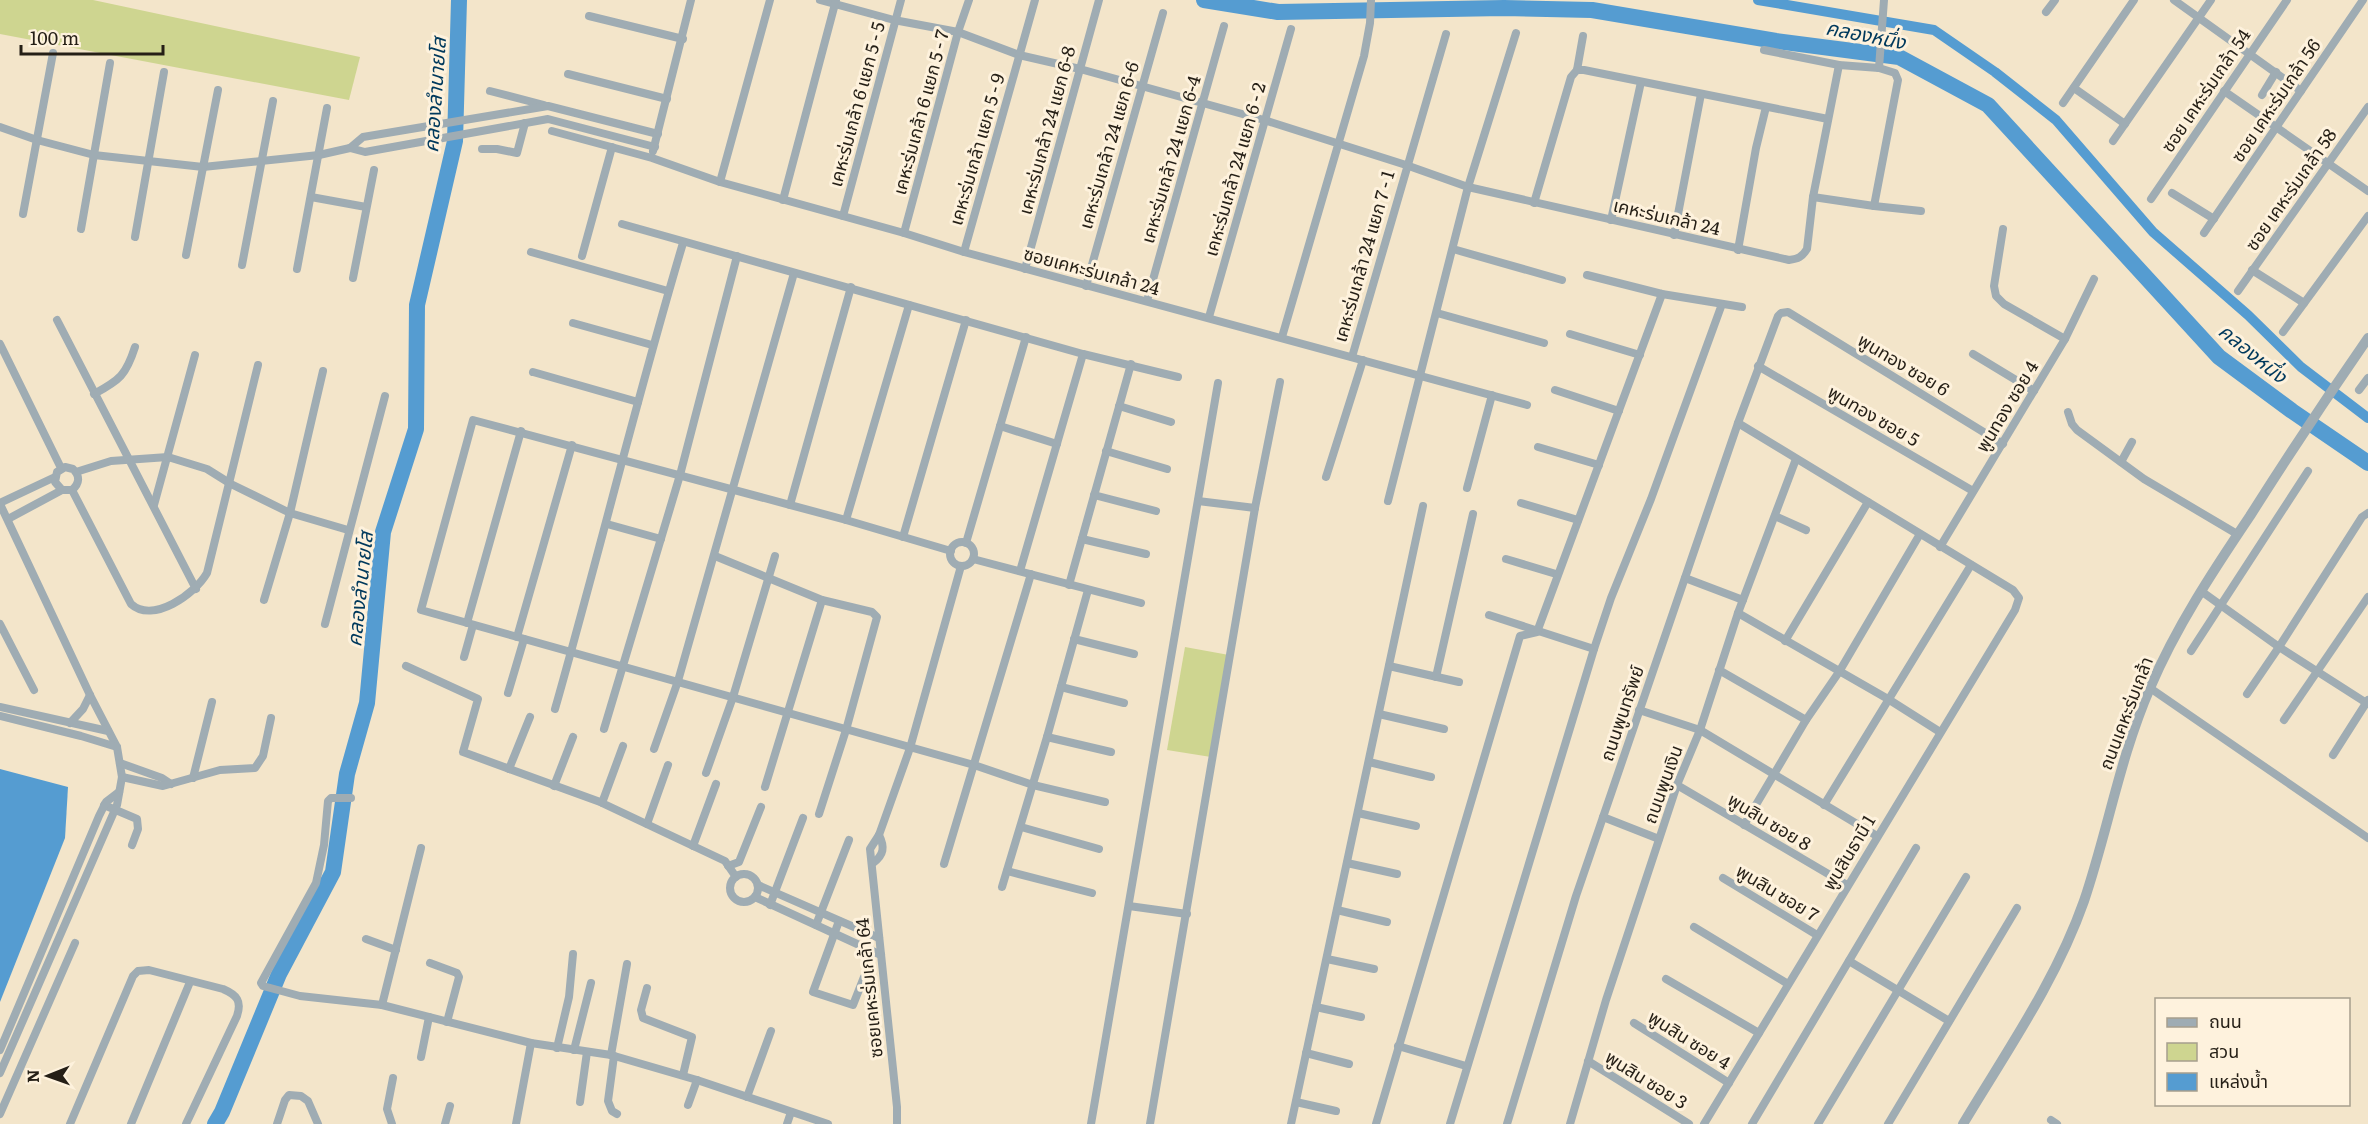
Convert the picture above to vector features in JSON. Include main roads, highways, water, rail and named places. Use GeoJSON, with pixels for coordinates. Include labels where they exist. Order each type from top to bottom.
{"type":"FeatureCollection","features":[{"type":"Feature","properties":{"kind":"water"},"geometry":{"type":"Polygon","coordinates":[[[0,769],[68,787],[65,838],[0,1002],[0,769]]]}},
{"type":"Feature","properties":{"kind":"waterway","name":"คลองลำนายโส"},"geometry":{"type":"LineString","coordinates":[[215,1124],[279,974],[333,872],[347,774],[367,703],[383,532],[416,429],[417,305],[455,141],[459,0]]}},
{"type":"Feature","properties":{"kind":"waterway","name":"คลองหนึ่ง"},"geometry":{"type":"LineString","coordinates":[[1204,0],[1278,12],[1504,8],[1592,10],[1776,41],[1899,57],[1988,105],[2219,357],[2368,463]]}},
{"type":"Feature","properties":{"kind":"waterway"},"geometry":{"type":"LineString","coordinates":[[1758,0],[1934,30],[1995,72],[2056,120],[2153,232],[2248,315],[2301,367],[2368,418]]}}]}
